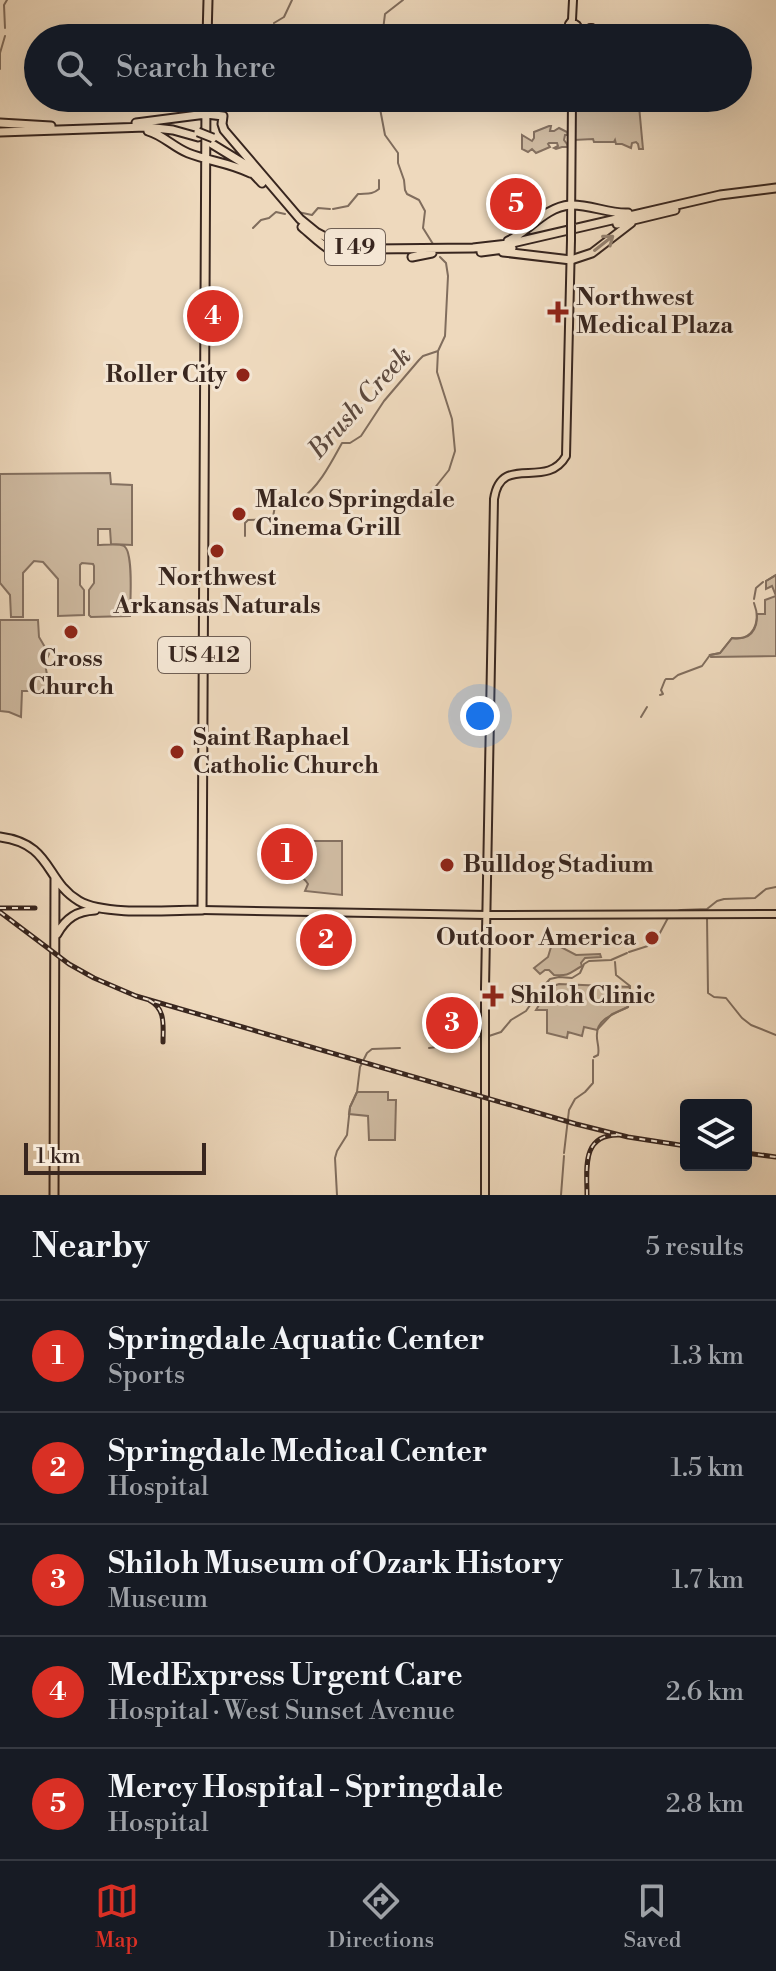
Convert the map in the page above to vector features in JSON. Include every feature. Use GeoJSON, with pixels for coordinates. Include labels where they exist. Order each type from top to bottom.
{"type":"FeatureCollection","features":[{"type":"Feature","properties":{"kind":"highway"},"geometry":{"type":"LineString","coordinates":[[207,24],[208,0]]}},
{"type":"Feature","properties":{"kind":"highway"},"geometry":{"type":"LineString","coordinates":[[136,123],[204,113],[224,120],[224,130],[259,175]]}},
{"type":"Feature","properties":{"kind":"highway","name":"US 412"},"geometry":{"type":"LineString","coordinates":[[204,113],[208,161],[205,907]]}},
{"type":"Feature","properties":{"kind":"highway","name":"I 49"},"geometry":{"type":"LineString","coordinates":[[0,128],[167,124],[234,151],[306,225],[321,235],[339,243],[372,249],[495,248],[720,195],[776,191]]}},
{"type":"Feature","properties":{"kind":"highway","name":"I 49"},"geometry":{"type":"LineString","coordinates":[[0,128],[163,128],[198,135]]}},
{"type":"Feature","properties":{"kind":"highway"},"geometry":{"type":"LineString","coordinates":[[120,128],[153,132],[183,151],[259,175]]}},
{"type":"Feature","properties":{"kind":"highway","name":"I 49"},"geometry":{"type":"LineString","coordinates":[[259,175],[290,215],[309,233],[330,245],[359,252],[432,253],[495,248],[724,199],[776,191]]}},
{"type":"Feature","properties":{"kind":"highway"},"geometry":{"type":"LineString","coordinates":[[495,248],[515,238],[549,212],[571,205],[616,213],[654,210]]}},
{"type":"Feature","properties":{"kind":"highway"},"geometry":{"type":"LineString","coordinates":[[495,248],[568,262],[592,253],[624,228],[645,218]]}},
{"type":"Feature","properties":{"kind":"highway"},"geometry":{"type":"LineString","coordinates":[[309,233],[335,254],[358,258]]}},
{"type":"Feature","properties":{"kind":"highway"},"geometry":{"type":"LineString","coordinates":[[412,257],[432,253]]}},
{"type":"Feature","properties":{"kind":"highway"},"geometry":{"type":"LineString","coordinates":[[0,837],[16,840],[33,849],[64,888],[90,909]]}},
{"type":"Feature","properties":{"kind":"highway"},"geometry":{"type":"LineString","coordinates":[[54,1195],[55,944],[58,929],[55,875]]}},
{"type":"Feature","properties":{"kind":"highway"},"geometry":{"type":"LineString","coordinates":[[55,893],[58,888],[64,888]]}},
{"type":"Feature","properties":{"kind":"highway"},"geometry":{"type":"LineString","coordinates":[[58,929],[72,916],[90,909],[205,907]]}},
{"type":"Feature","properties":{"kind":"main road"},"geometry":{"type":"LineString","coordinates":[[573,0],[573,24]]}},
{"type":"Feature","properties":{"kind":"main road"},"geometry":{"type":"LineString","coordinates":[[485,1195],[494,499],[496,489],[507,476],[548,472],[563,461],[567,447],[572,112]]}},
{"type":"Feature","properties":{"kind":"main road"},"geometry":{"type":"LineString","coordinates":[[205,907],[487,915],[776,914]]}},
{"type":"Feature","properties":{"kind":"shaded area"},"geometry":{"type":"Polygon","coordinates":[[[575,112],[640,112],[643,149],[639,149],[636,142],[632,143],[631,148],[616,144],[615,140],[574,140],[575,112]]]}},
{"type":"Feature","properties":{"kind":"shaded area"},"geometry":{"type":"Polygon","coordinates":[[[549,126],[550,131],[559,128],[567,132],[564,140],[568,147],[556,149],[557,143],[549,143],[550,147],[536,153],[532,149],[528,152],[522,149],[522,135],[532,141],[534,132],[549,126]]]}},
{"type":"Feature","properties":{"kind":"shaded area"},"geometry":{"type":"Polygon","coordinates":[[[110,473],[111,484],[132,485],[132,545],[117,544],[124,546],[129,558],[130,616],[89,615],[89,590],[94,583],[94,566],[82,563],[80,585],[84,590],[84,615],[58,616],[58,579],[43,562],[34,561],[23,573],[23,617],[11,617],[10,595],[0,583],[0,474],[110,473]],[[98,529],[98,545],[113,544],[110,529],[98,529]]]}},
{"type":"Feature","properties":{"kind":"shaded area"},"geometry":{"type":"Polygon","coordinates":[[[776,575],[776,596],[772,586],[766,589],[766,581],[776,575]]]}},
{"type":"Feature","properties":{"kind":"shaded area"},"geometry":{"type":"Polygon","coordinates":[[[776,596],[776,656],[711,657],[720,653],[732,638],[750,633],[757,614],[765,614],[765,600],[776,596]]]}},
{"type":"Feature","properties":{"kind":"shaded area"},"geometry":{"type":"Polygon","coordinates":[[[0,620],[38,620],[39,637],[49,654],[46,668],[50,691],[22,691],[21,717],[0,711],[0,620]]]}},
{"type":"Feature","properties":{"kind":"shaded area"},"geometry":{"type":"Polygon","coordinates":[[[275,841],[342,841],[342,895],[305,891],[308,884],[302,877],[276,874],[275,841]]]}},
{"type":"Feature","properties":{"kind":"shaded area"},"geometry":{"type":"Polygon","coordinates":[[[551,947],[561,947],[576,955],[600,954],[601,957],[585,958],[582,966],[567,974],[554,975],[545,970],[540,974],[534,968],[548,957],[551,947]]]}},
{"type":"Feature","properties":{"kind":"shaded area"},"geometry":{"type":"Polygon","coordinates":[[[559,984],[630,987],[628,1007],[612,1014],[597,1030],[584,1027],[582,1036],[568,1032],[567,1038],[547,1033],[547,1010],[536,1010],[550,987],[559,984]]]}},
{"type":"Feature","properties":{"kind":"shaded area"},"geometry":{"type":"Polygon","coordinates":[[[357,1092],[388,1092],[388,1100],[396,1100],[395,1140],[369,1140],[368,1116],[349,1114],[357,1092]]]}},
{"type":"Feature","properties":{"kind":"waterway"},"geometry":{"type":"LineString","coordinates":[[5,28],[4,5],[7,0]]}},
{"type":"Feature","properties":{"kind":"waterway"},"geometry":{"type":"LineString","coordinates":[[274,23],[284,17],[292,0]]}},
{"type":"Feature","properties":{"kind":"waterway","name":"Brush Creek"},"geometry":{"type":"LineString","coordinates":[[384,24],[385,14],[403,0]]}},
{"type":"Feature","properties":{"kind":"waterway"},"geometry":{"type":"LineString","coordinates":[[0,69],[5,36]]}},
{"type":"Feature","properties":{"kind":"waterway","name":"Brush Creek"},"geometry":{"type":"LineString","coordinates":[[381,112],[385,135],[398,153],[405,190],[419,200],[425,211],[423,228],[433,244]]}},
{"type":"Feature","properties":{"kind":"waterway"},"geometry":{"type":"LineString","coordinates":[[333,209],[348,206],[358,194],[376,191],[379,180]]}},
{"type":"Feature","properties":{"kind":"waterway"},"geometry":{"type":"LineString","coordinates":[[298,212],[312,215],[318,208],[330,209]]}},
{"type":"Feature","properties":{"kind":"waterway"},"geometry":{"type":"LineString","coordinates":[[253,228],[276,212],[285,214]]}},
{"type":"Feature","properties":{"kind":"waterway","name":"Brush Creek"},"geometry":{"type":"LineString","coordinates":[[245,536],[248,520],[271,519],[275,506],[294,503],[307,495],[342,443],[350,443],[361,436],[384,401],[419,360],[438,351],[445,336],[448,276],[446,263],[440,257]]}},
{"type":"Feature","properties":{"kind":"waterway"},"geometry":{"type":"LineString","coordinates":[[429,495],[449,470],[455,451],[452,419],[437,372],[438,351]]}},
{"type":"Feature","properties":{"kind":"waterway"},"geometry":{"type":"LineString","coordinates":[[766,581],[776,575]]}},
{"type":"Feature","properties":{"kind":"waterway"},"geometry":{"type":"LineString","coordinates":[[754,599],[756,588],[763,582]]}},
{"type":"Feature","properties":{"kind":"waterway"},"geometry":{"type":"LineString","coordinates":[[666,679],[702,666],[710,655],[720,653],[732,638],[751,634],[757,617],[754,603]]}},
{"type":"Feature","properties":{"kind":"waterway"},"geometry":{"type":"LineString","coordinates":[[660,695],[663,694],[661,690],[665,680]]}},
{"type":"Feature","properties":{"kind":"waterway"},"geometry":{"type":"LineString","coordinates":[[641,717],[647,707]]}},
{"type":"Feature","properties":{"kind":"waterway"},"geometry":{"type":"LineString","coordinates":[[674,912],[707,909],[724,899],[755,898],[766,889],[776,887]]}},
{"type":"Feature","properties":{"kind":"waterway"},"geometry":{"type":"LineString","coordinates":[[629,952],[654,944],[669,916]]}},
{"type":"Feature","properties":{"kind":"waterway"},"geometry":{"type":"LineString","coordinates":[[707,917],[708,993],[726,998],[751,1025],[776,1035]]}},
{"type":"Feature","properties":{"kind":"waterway"},"geometry":{"type":"LineString","coordinates":[[489,1036],[501,1032],[511,1020],[526,1011],[550,979],[572,978],[589,961],[611,960],[627,953]]}},
{"type":"Feature","properties":{"kind":"waterway"},"geometry":{"type":"LineString","coordinates":[[615,962],[616,975],[630,986]]}},
{"type":"Feature","properties":{"kind":"waterway"},"geometry":{"type":"LineString","coordinates":[[594,1057],[598,1055],[600,1024],[628,1007],[630,988]]}},
{"type":"Feature","properties":{"kind":"waterway"},"geometry":{"type":"LineString","coordinates":[[446,1042],[482,1036]]}},
{"type":"Feature","properties":{"kind":"waterway"},"geometry":{"type":"LineString","coordinates":[[429,1048],[441,1044]]}},
{"type":"Feature","properties":{"kind":"waterway"},"geometry":{"type":"LineString","coordinates":[[337,1195],[335,1158],[347,1135],[360,1067],[372,1049],[400,1048]]}},
{"type":"Feature","properties":{"kind":"waterway"},"geometry":{"type":"LineString","coordinates":[[564,1153],[569,1110],[575,1099],[593,1083],[593,1060]]}},
{"type":"Feature","properties":{"kind":"waterway"},"geometry":{"type":"LineString","coordinates":[[561,1195],[564,1156]]}},
{"type":"Feature","properties":{"kind":"railway"},"geometry":{"type":"LineString","coordinates":[[0,908],[35,908]]}},
{"type":"Feature","properties":{"kind":"railway"},"geometry":{"type":"LineString","coordinates":[[0,912],[69,964],[136,996],[576,1124],[628,1137],[680,1145]]}},
{"type":"Feature","properties":{"kind":"railway"},"geometry":{"type":"LineString","coordinates":[[149,1000],[161,1013],[163,1042]]}},
{"type":"Feature","properties":{"kind":"railway"},"geometry":{"type":"LineString","coordinates":[[587,1195],[587,1164],[592,1147],[598,1140],[619,1135]]}},
{"type":"Feature","properties":{"kind":"railway"},"geometry":{"type":"LineString","coordinates":[[752,1154],[776,1157]]}},
{"type":"Feature","properties":{"kind":"place","name":"Mercy Hospital - Springdale"},"geometry":{"type":"Point","coordinates":[516,204]}},
{"type":"Feature","properties":{"kind":"place","name":"Northwest Medical Plaza"},"geometry":{"type":"Point","coordinates":[558,312]}},
{"type":"Feature","properties":{"kind":"place","name":"MedExpress Urgent Care"},"geometry":{"type":"Point","coordinates":[213,316]}},
{"type":"Feature","properties":{"kind":"place","name":"Roller City"},"geometry":{"type":"Point","coordinates":[243,375]}},
{"type":"Feature","properties":{"kind":"place","name":"Malco Springdale Cinema Grill"},"geometry":{"type":"Point","coordinates":[239,514]}},
{"type":"Feature","properties":{"kind":"place","name":"Northwest Arkansas Naturals"},"geometry":{"type":"Point","coordinates":[217,551]}},
{"type":"Feature","properties":{"kind":"place","name":"Cross Church"},"geometry":{"type":"Point","coordinates":[71,632]}},
{"type":"Feature","properties":{"kind":"place","name":"Saint Raphael Catholic Church"},"geometry":{"type":"Point","coordinates":[177,752]}},
{"type":"Feature","properties":{"kind":"place","name":"Springdale Aquatic Center"},"geometry":{"type":"Point","coordinates":[287,854]}},
{"type":"Feature","properties":{"kind":"place","name":"Bulldog Stadium"},"geometry":{"type":"Point","coordinates":[447,865]}},
{"type":"Feature","properties":{"kind":"place","name":"Outdoor America"},"geometry":{"type":"Point","coordinates":[652,938]}},
{"type":"Feature","properties":{"kind":"place","name":"Springdale Medical Center"},"geometry":{"type":"Point","coordinates":[326,940]}},
{"type":"Feature","properties":{"kind":"place","name":"Shiloh Clinic"},"geometry":{"type":"Point","coordinates":[493,996]}},
{"type":"Feature","properties":{"kind":"place","name":"Shiloh Museum of Ozark History"},"geometry":{"type":"Point","coordinates":[452,1023]}}]}
